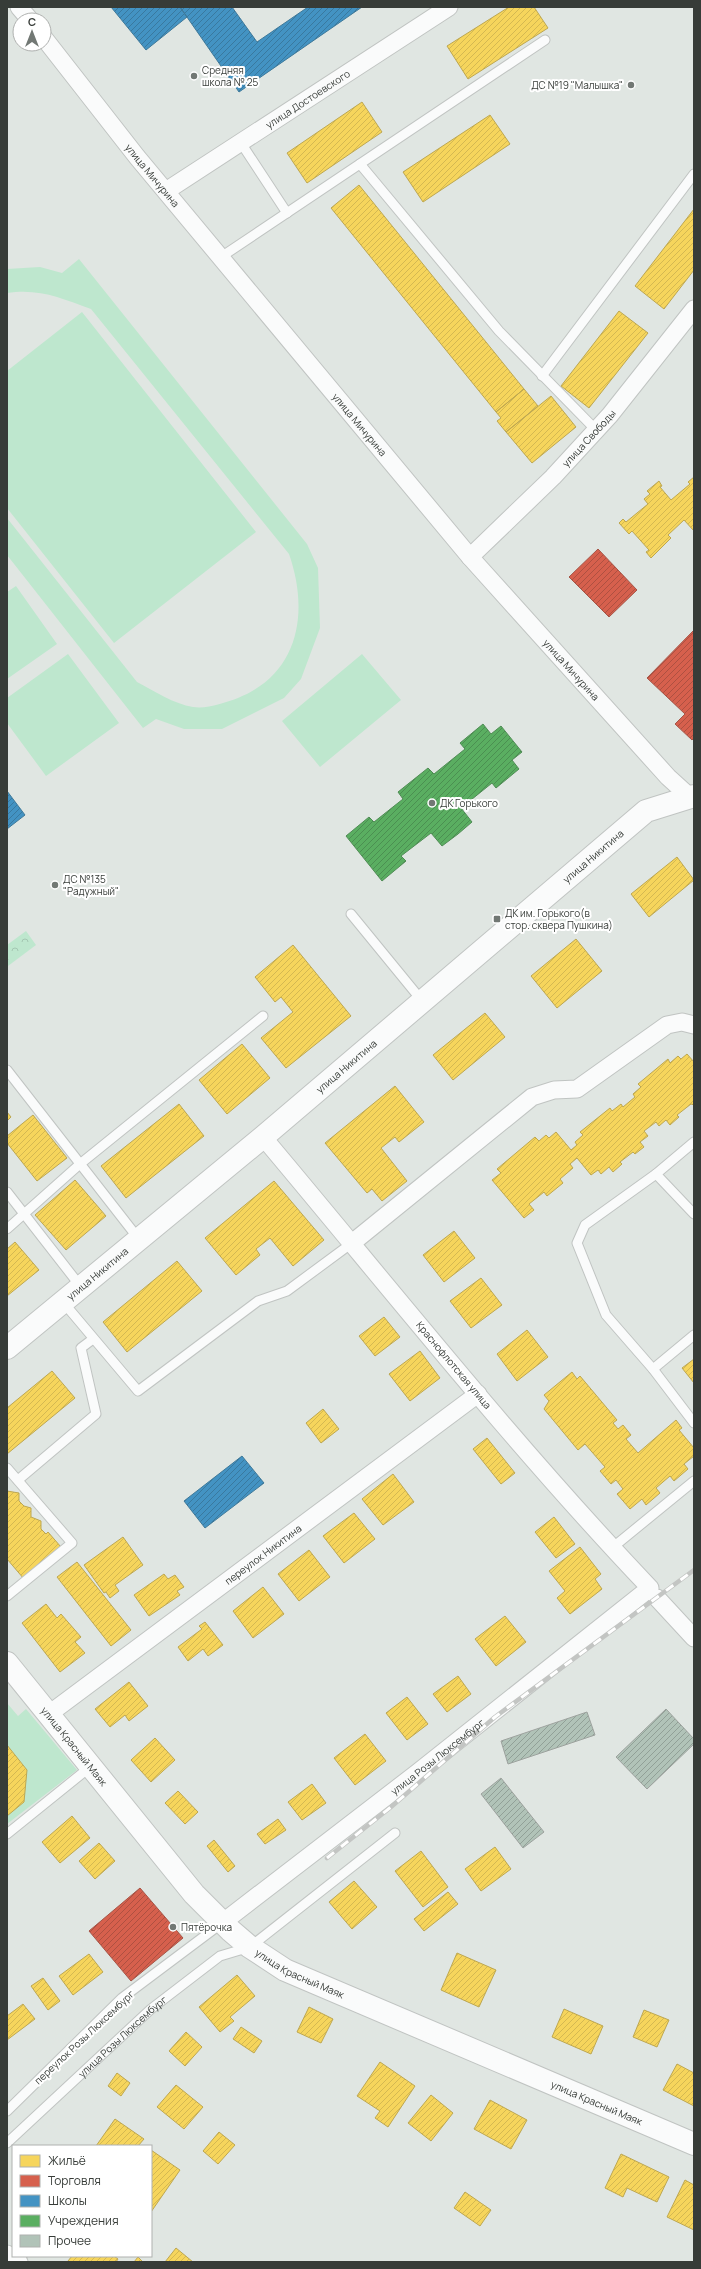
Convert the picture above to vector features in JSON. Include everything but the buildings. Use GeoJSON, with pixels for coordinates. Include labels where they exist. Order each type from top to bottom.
{"type":"FeatureCollection","features":[{"type":"Feature","properties":{"kind":"main road","name":"улица Никитина"},"geometry":{"type":"LineString","coordinates":[[7,1348],[138,1238],[263,1137],[646,811],[692,796]]}},
{"type":"Feature","properties":{"kind":"main road","name":"улица Красный Маяк"},"geometry":{"type":"LineString","coordinates":[[7,1663],[194,1894],[222,1923],[250,1947],[285,1970],[694,2144]]}},
{"type":"Feature","properties":{"kind":"street","name":"улица Достоевского"},"geometry":{"type":"LineString","coordinates":[[166,191],[241,143],[431,12],[449,7]]}},
{"type":"Feature","properties":{"kind":"street","name":"улица Мичурина"},"geometry":{"type":"LineString","coordinates":[[52,48],[166,191],[470,557],[668,777],[692,796]]}},
{"type":"Feature","properties":{"kind":"street","name":"улица Свободы"},"geometry":{"type":"LineString","coordinates":[[470,557],[553,477],[596,430],[694,309]]}},
{"type":"Feature","properties":{"kind":"street"},"geometry":{"type":"LineString","coordinates":[[352,1243],[532,1097],[554,1090],[577,1089],[667,1025],[682,1022],[694,1025]]}},
{"type":"Feature","properties":{"kind":"street","name":"Краснофлотская улица"},"geometry":{"type":"LineString","coordinates":[[263,1137],[478,1394],[612,1548],[694,1638]]}},
{"type":"Feature","properties":{"kind":"street","name":"переулок Никитина"},"geometry":{"type":"LineString","coordinates":[[49,1714],[478,1394]]}},
{"type":"Feature","properties":{"kind":"street","name":"улица Розы Люксембург"},"geometry":{"type":"LineString","coordinates":[[222,1923],[654,1593]]}},
{"type":"Feature","properties":{"kind":"street"},"geometry":{"type":"LineString","coordinates":[[7,2254],[19,2262]]}},
{"type":"Feature","properties":{"kind":"lane"},"geometry":{"type":"LineString","coordinates":[[222,257],[545,40]]}},
{"type":"Feature","properties":{"kind":"lane"},"geometry":{"type":"LineString","coordinates":[[241,143],[287,213]]}},
{"type":"Feature","properties":{"kind":"lane"},"geometry":{"type":"LineString","coordinates":[[360,164],[499,331],[596,430]]}},
{"type":"Feature","properties":{"kind":"lane"},"geometry":{"type":"LineString","coordinates":[[542,376],[694,174]]}},
{"type":"Feature","properties":{"kind":"lane"},"geometry":{"type":"LineString","coordinates":[[351,914],[423,1002]]}},
{"type":"Feature","properties":{"kind":"lane"},"geometry":{"type":"LineString","coordinates":[[7,1230],[80,1164],[263,1016]]}},
{"type":"Feature","properties":{"kind":"lane"},"geometry":{"type":"LineString","coordinates":[[7,1070],[138,1238]]}},
{"type":"Feature","properties":{"kind":"lane"},"geometry":{"type":"LineString","coordinates":[[694,1142],[656,1174],[585,1224],[577,1242],[606,1315],[653,1370],[694,1423]]}},
{"type":"Feature","properties":{"kind":"lane"},"geometry":{"type":"LineString","coordinates":[[656,1174],[694,1214]]}},
{"type":"Feature","properties":{"kind":"lane"},"geometry":{"type":"LineString","coordinates":[[7,1192],[81,1287]]}},
{"type":"Feature","properties":{"kind":"lane"},"geometry":{"type":"LineString","coordinates":[[63,1302],[138,1391],[258,1301],[287,1291],[352,1243]]}},
{"type":"Feature","properties":{"kind":"lane"},"geometry":{"type":"LineString","coordinates":[[653,1370],[694,1335]]}},
{"type":"Feature","properties":{"kind":"lane"},"geometry":{"type":"LineString","coordinates":[[18,1480],[96,1414],[81,1348],[93,1339]]}},
{"type":"Feature","properties":{"kind":"lane"},"geometry":{"type":"LineString","coordinates":[[7,1468],[72,1543],[7,1596]]}},
{"type":"Feature","properties":{"kind":"lane"},"geometry":{"type":"LineString","coordinates":[[612,1548],[694,1481]]}},
{"type":"Feature","properties":{"kind":"lane"},"geometry":{"type":"LineString","coordinates":[[7,1834],[90,1766]]}},
{"type":"Feature","properties":{"kind":"lane"},"geometry":{"type":"LineString","coordinates":[[250,1947],[395,1833]]}},
{"type":"Feature","properties":{"kind":"lane","name":"переулок Розы Люксембург"},"geometry":{"type":"LineString","coordinates":[[7,2111],[122,1998],[222,1923]]}},
{"type":"Feature","properties":{"kind":"lane","name":"улица Розы Люксембург"},"geometry":{"type":"LineString","coordinates":[[7,2143],[151,2009],[220,1956],[250,1947]]}},
{"type":"Feature","properties":{"kind":"green space"},"geometry":{"type":"Polygon","coordinates":[[[79,259],[307,544],[318,568],[320,628],[301,679],[284,698],[222,729],[184,729],[156,719],[143,728],[7,555],[7,518],[137,682],[164,697],[179,703],[193,707],[216,705],[238,698],[259,687],[275,673],[287,656],[294,638],[298,618],[298,597],[295,576],[289,554],[91,309],[60,298],[40,293],[7,293],[7,269],[40,267],[62,273],[79,259]]]}},
{"type":"Feature","properties":{"kind":"green space"},"geometry":{"type":"Polygon","coordinates":[[[82,312],[256,532],[114,643],[7,508],[7,371],[82,312]]]}},
{"type":"Feature","properties":{"kind":"green space"},"geometry":{"type":"Polygon","coordinates":[[[16,586],[57,644],[7,679],[7,592],[16,586]]]}},
{"type":"Feature","properties":{"kind":"green space"},"geometry":{"type":"Polygon","coordinates":[[[68,654],[119,723],[46,776],[7,723],[7,698],[68,654]]]}},
{"type":"Feature","properties":{"kind":"green space"},"geometry":{"type":"Polygon","coordinates":[[[362,654],[401,700],[320,767],[282,721],[362,654]]]}},
{"type":"Feature","properties":{"kind":"green space"},"geometry":{"type":"Polygon","coordinates":[[[26,931],[36,945],[8,966],[7,945],[26,931]]]}},
{"type":"Feature","properties":{"kind":"green space"},"geometry":{"type":"Polygon","coordinates":[[[7,1703],[18,1716],[26,1709],[77,1770],[7,1824],[7,1816],[27,1770],[7,1745],[7,1703]]]}},
{"type":"Feature","properties":{"kind":"railway"},"geometry":{"type":"LineString","coordinates":[[327,1858],[391,1807],[495,1717],[694,1570]]}},
{"type":"Feature","properties":{"kind":"place","name":"Средняя школа № 25"},"geometry":{"type":"Point","coordinates":[194,76]}},
{"type":"Feature","properties":{"kind":"place","name":"ДС №19 \"Малышка\""},"geometry":{"type":"Point","coordinates":[631,85]}},
{"type":"Feature","properties":{"kind":"place","name":"ДК Горького"},"geometry":{"type":"Point","coordinates":[432,803]}},
{"type":"Feature","properties":{"kind":"place","name":"ДС №135 \"Радужный\""},"geometry":{"type":"Point","coordinates":[55,885]}},
{"type":"Feature","properties":{"kind":"place","name":"ДК им. Горького(в стор. сквера Пушкина)"},"geometry":{"type":"Point","coordinates":[497,919]}},
{"type":"Feature","properties":{"kind":"place","name":"Пятёрочка"},"geometry":{"type":"Point","coordinates":[173,1927]}}]}
